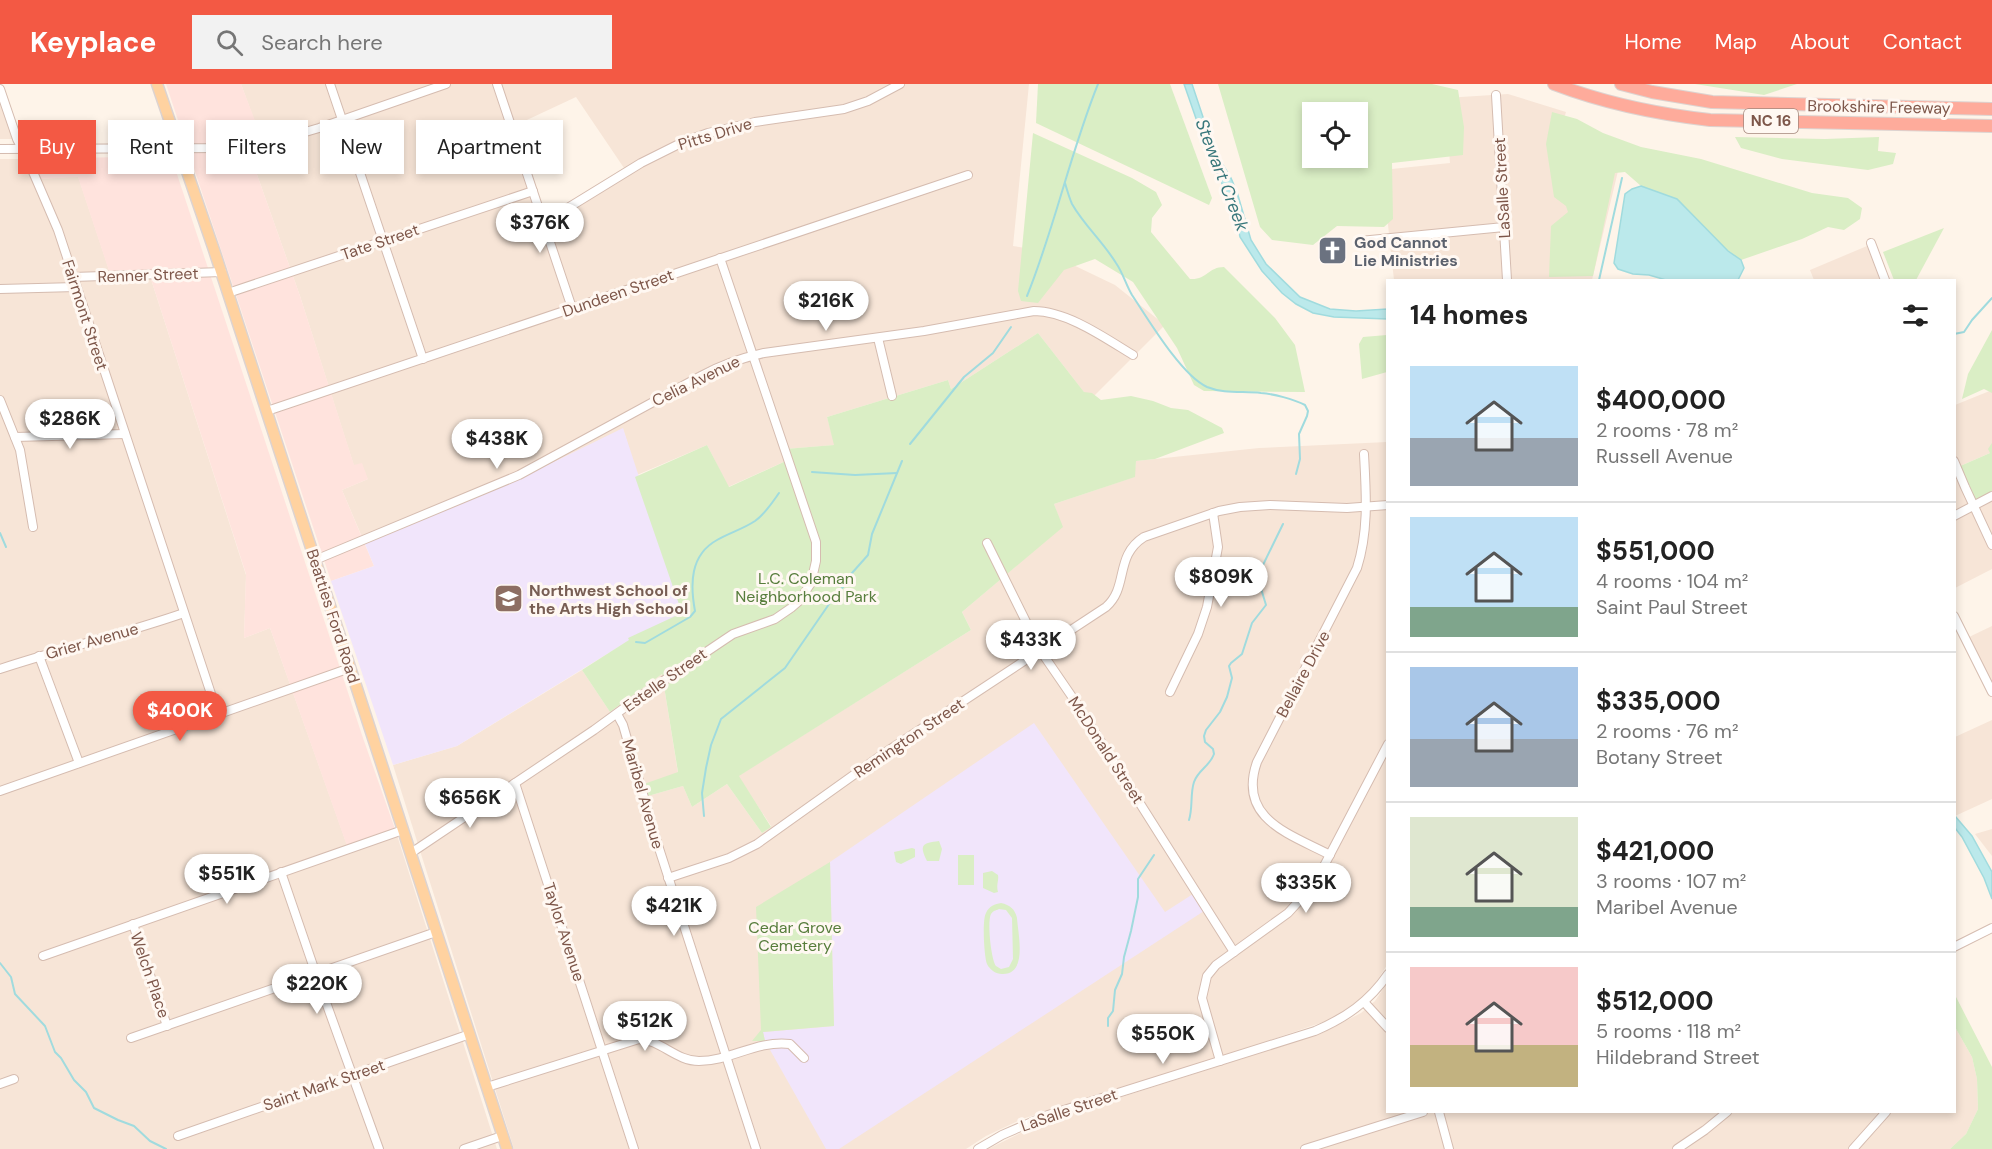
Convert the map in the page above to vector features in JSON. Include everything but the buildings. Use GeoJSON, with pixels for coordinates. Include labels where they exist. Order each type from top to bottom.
{"type":"FeatureCollection","features":[{"type":"Feature","properties":{"kind":"highway","name":"Brookshire Freeway"},"geometry":{"type":"LineString","coordinates":[[1554,84],[1628,107],[1710,120],[1992,126]]}},
{"type":"Feature","properties":{"kind":"highway","name":"Brookshire Freeway"},"geometry":{"type":"LineString","coordinates":[[1621,84],[1680,98],[1712,102],[1992,109]]}},
{"type":"Feature","properties":{"kind":"main road","name":"Beatties Ford Road"},"geometry":{"type":"LineString","coordinates":[[157,84],[169,120]]}},
{"type":"Feature","properties":{"kind":"main road","name":"Beatties Ford Road"},"geometry":{"type":"LineString","coordinates":[[187,174],[222,273],[507,1149]]}},
{"type":"Feature","properties":{"kind":"street"},"geometry":{"type":"LineString","coordinates":[[330,84],[342,120],[446,84]]}},
{"type":"Feature","properties":{"kind":"street"},"geometry":{"type":"LineString","coordinates":[[497,84],[572,308]]}},
{"type":"Feature","properties":{"kind":"street","name":"Pitts Drive"},"geometry":{"type":"LineString","coordinates":[[543,221],[641,163],[683,142],[718,130],[754,122],[844,109],[860,104],[900,84]]}},
{"type":"Feature","properties":{"kind":"street","name":"Fairmont Street"},"geometry":{"type":"LineString","coordinates":[[0,89],[18,141]]}},
{"type":"Feature","properties":{"kind":"street","name":"LaSalle Street"},"geometry":{"type":"LineString","coordinates":[[1496,95],[1507,279]]}},
{"type":"Feature","properties":{"kind":"street"},"geometry":{"type":"LineString","coordinates":[[194,147],[229,148],[268,143],[320,127]]}},
{"type":"Feature","properties":{"kind":"street"},"geometry":{"type":"LineString","coordinates":[[0,149],[18,148]]}},
{"type":"Feature","properties":{"kind":"street","name":"Fairmont Street"},"geometry":{"type":"LineString","coordinates":[[34,174],[52,213],[218,715]]}},
{"type":"Feature","properties":{"kind":"street"},"geometry":{"type":"LineString","coordinates":[[360,174],[423,359]]}},
{"type":"Feature","properties":{"kind":"street","name":"Dundeen Street"},"geometry":{"type":"LineString","coordinates":[[267,411],[968,175]]}},
{"type":"Feature","properties":{"kind":"street","name":"Tate Street"},"geometry":{"type":"LineString","coordinates":[[228,293],[533,191]]}},
{"type":"Feature","properties":{"kind":"street"},"geometry":{"type":"LineString","coordinates":[[1360,241],[1504,227]]}},
{"type":"Feature","properties":{"kind":"street"},"geometry":{"type":"LineString","coordinates":[[1871,243],[1885,279]]}},
{"type":"Feature","properties":{"kind":"street","name":"Estelle Street"},"geometry":{"type":"LineString","coordinates":[[411,853],[724,640],[784,613],[806,592],[815,570],[816,542],[720,258]]}},
{"type":"Feature","properties":{"kind":"street","name":"Renner Street"},"geometry":{"type":"LineString","coordinates":[[0,289],[222,273]]}},
{"type":"Feature","properties":{"kind":"street","name":"Celia Avenue"},"geometry":{"type":"LineString","coordinates":[[315,560],[519,475],[709,372],[725,364],[752,356],[957,326],[1025,312],[1045,311],[1061,315],[1133,355]]}},
{"type":"Feature","properties":{"kind":"street"},"geometry":{"type":"LineString","coordinates":[[878,338],[892,396]]}},
{"type":"Feature","properties":{"kind":"street"},"geometry":{"type":"LineString","coordinates":[[0,400],[24,466],[33,527]]}},
{"type":"Feature","properties":{"kind":"street"},"geometry":{"type":"LineString","coordinates":[[15,437],[125,434]]}},
{"type":"Feature","properties":{"kind":"street","name":"Bellaire Drive"},"geometry":{"type":"LineString","coordinates":[[1330,855],[1279,829],[1266,819],[1254,798],[1253,778],[1257,762],[1358,568],[1365,537],[1364,454]]}},
{"type":"Feature","properties":{"kind":"street"},"geometry":{"type":"LineString","coordinates":[[1956,466],[1992,545]]}},
{"type":"Feature","properties":{"kind":"street"},"geometry":{"type":"LineString","coordinates":[[1956,515],[1992,496]]}},
{"type":"Feature","properties":{"kind":"street","name":"Remington Street"},"geometry":{"type":"LineString","coordinates":[[668,878],[729,858],[757,844],[883,754],[1110,604],[1118,592],[1127,554],[1137,541],[1144,537],[1213,513],[1240,507],[1258,505],[1318,508],[1386,505]]}},
{"type":"Feature","properties":{"kind":"street"},"geometry":{"type":"LineString","coordinates":[[1170,692],[1208,608],[1218,547],[1213,513]]}},
{"type":"Feature","properties":{"kind":"street","name":"McDonald Street"},"geometry":{"type":"LineString","coordinates":[[987,543],[1040,650],[1077,704],[1234,952]]}},
{"type":"Feature","properties":{"kind":"street","name":"Grier Avenue"},"geometry":{"type":"LineString","coordinates":[[0,669],[184,613]]}},
{"type":"Feature","properties":{"kind":"street"},"geometry":{"type":"LineString","coordinates":[[1956,620],[1992,692]]}},
{"type":"Feature","properties":{"kind":"street"},"geometry":{"type":"LineString","coordinates":[[39,656],[79,763]]}},
{"type":"Feature","properties":{"kind":"street"},"geometry":{"type":"LineString","coordinates":[[0,791],[350,668]]}},
{"type":"Feature","properties":{"kind":"street","name":"Maribel Avenue"},"geometry":{"type":"LineString","coordinates":[[617,714],[623,725],[668,878],[756,1149]]}},
{"type":"Feature","properties":{"kind":"street"},"geometry":{"type":"LineString","coordinates":[[1220,1061],[1204,1008],[1203,989],[1207,976],[1212,968],[1288,913],[1315,882],[1386,748]]}},
{"type":"Feature","properties":{"kind":"street","name":"Taylor Avenue"},"geometry":{"type":"LineString","coordinates":[[515,783],[634,1149]]}},
{"type":"Feature","properties":{"kind":"street"},"geometry":{"type":"LineString","coordinates":[[43,956],[403,830]]}},
{"type":"Feature","properties":{"kind":"street"},"geometry":{"type":"LineString","coordinates":[[281,872],[379,1149]]}},
{"type":"Feature","properties":{"kind":"street","name":"Welch Place"},"geometry":{"type":"LineString","coordinates":[[133,924],[167,1026]]}},
{"type":"Feature","properties":{"kind":"street"},"geometry":{"type":"LineString","coordinates":[[1956,946],[1992,928]]}},
{"type":"Feature","properties":{"kind":"street"},"geometry":{"type":"LineString","coordinates":[[131,1038],[436,932]]}},
{"type":"Feature","properties":{"kind":"street","name":"LaSalle Street"},"geometry":{"type":"LineString","coordinates":[[978,1149],[1002,1135],[1048,1115],[1315,1031],[1348,1015],[1364,1002],[1386,976]]}},
{"type":"Feature","properties":{"kind":"street"},"geometry":{"type":"LineString","coordinates":[[1364,1002],[1386,1026]]}},
{"type":"Feature","properties":{"kind":"street","name":"Saint Mark Street"},"geometry":{"type":"LineString","coordinates":[[178,1136],[470,1034]]}},
{"type":"Feature","properties":{"kind":"street"},"geometry":{"type":"LineString","coordinates":[[487,1087],[639,1039],[655,1042],[690,1060],[709,1060],[759,1046],[785,1044],[793,1046],[804,1059]]}},
{"type":"Feature","properties":{"kind":"street"},"geometry":{"type":"LineString","coordinates":[[0,1084],[14,1079]]}},
{"type":"Feature","properties":{"kind":"street"},"geometry":{"type":"LineString","coordinates":[[1305,1149],[1420,1113]]}},
{"type":"Feature","properties":{"kind":"street"},"geometry":{"type":"LineString","coordinates":[[1439,1113],[1449,1149]]}},
{"type":"Feature","properties":{"kind":"street"},"geometry":{"type":"LineString","coordinates":[[1677,1149],[1726,1113]]}},
{"type":"Feature","properties":{"kind":"street"},"geometry":{"type":"LineString","coordinates":[[1853,1149],[1885,1113]]}},
{"type":"Feature","properties":{"kind":"street"},"geometry":{"type":"LineString","coordinates":[[464,1149],[502,1136]]}},
{"type":"Feature","properties":{"kind":"shaded area"},"geometry":{"type":"Polygon","coordinates":[[[0,84],[2,84],[18,139],[0,139],[0,84]]]}},
{"type":"Feature","properties":{"kind":"shaded area"},"geometry":{"type":"Polygon","coordinates":[[[166,84],[241,84],[255,120],[206,120],[206,174],[257,174],[300,296],[354,465],[362,463],[368,479],[342,490],[374,566],[331,581],[194,168],[194,120],[178,120],[166,84]]]}},
{"type":"Feature","properties":{"kind":"shaded area"},"geometry":{"type":"Polygon","coordinates":[[[241,84],[1029,84],[1013,246],[1044,251],[1115,285],[1165,325],[1090,400],[1038,333],[951,389],[948,380],[827,417],[835,445],[785,449],[788,460],[728,487],[707,445],[637,475],[623,429],[513,482],[365,544],[342,490],[368,479],[354,466],[300,296],[257,174],[308,174],[308,120],[254,120],[241,84]]]}},
{"type":"Feature","properties":{"kind":"shaded area"},"geometry":{"type":"Polygon","coordinates":[[[1508,94],[1566,112],[1553,154],[1618,171],[1592,279],[1394,279],[1382,170],[1450,163],[1445,98],[1508,94]]]}},
{"type":"Feature","properties":{"kind":"shaded area"},"geometry":{"type":"Polygon","coordinates":[[[108,157],[108,174],[177,174],[395,829],[347,846],[270,628],[244,638],[246,574],[149,273],[110,274],[78,177],[41,179],[39,174],[96,174],[96,158],[108,157]]]}},
{"type":"Feature","properties":{"kind":"shaded area"},"geometry":{"type":"Polygon","coordinates":[[[0,159],[18,159],[18,174],[39,174],[41,179],[78,176],[110,273],[149,273],[246,575],[244,638],[270,628],[347,845],[395,829],[497,1149],[0,1149],[0,159]]]}},
{"type":"Feature","properties":{"kind":"shaded area"},"geometry":{"type":"Polygon","coordinates":[[[1867,246],[1882,279],[1814,279],[1810,270],[1867,246]]]}},
{"type":"Feature","properties":{"kind":"shaded area"},"geometry":{"type":"Polygon","coordinates":[[[1992,390],[1992,452],[1958,467],[1956,460],[1956,405],[1992,390]]]}},
{"type":"Feature","properties":{"kind":"shaded area","name":"Northwest School of the Arts High School"},"geometry":{"type":"Polygon","coordinates":[[[623,428],[685,617],[630,640],[457,746],[393,765],[331,581],[374,566],[365,544],[513,482],[623,428]]]}},
{"type":"Feature","properties":{"kind":"shaded area"},"geometry":{"type":"Polygon","coordinates":[[[1386,442],[1386,967],[1375,984],[1359,1001],[1338,1016],[1323,1022],[1022,1119],[986,1136],[966,1149],[514,1149],[393,765],[457,746],[582,670],[610,712],[662,674],[678,773],[648,796],[683,786],[692,807],[727,784],[762,833],[771,826],[738,776],[971,630],[962,612],[1062,527],[1054,504],[1134,477],[1136,461],[1259,448],[1386,442]]]}},
{"type":"Feature","properties":{"kind":"shaded area"},"geometry":{"type":"Polygon","coordinates":[[[1963,477],[1992,494],[1992,569],[1956,587],[1956,480],[1963,477]]]}},
{"type":"Feature","properties":{"kind":"shaded area"},"geometry":{"type":"Polygon","coordinates":[[[1992,626],[1992,685],[1969,637],[1992,626]]]}},
{"type":"Feature","properties":{"kind":"shaded area"},"geometry":{"type":"Polygon","coordinates":[[[1992,720],[1992,799],[1956,816],[1956,737],[1992,720]]]}},
{"type":"Feature","properties":{"kind":"shaded area"},"geometry":{"type":"Polygon","coordinates":[[[1034,723],[1165,912],[1193,894],[1204,911],[839,1149],[826,1149],[765,1041],[763,1032],[834,1026],[830,862],[1034,723]]]}},
{"type":"Feature","properties":{"kind":"shaded area"},"geometry":{"type":"Polygon","coordinates":[[[1992,829],[1992,856],[1975,834],[1992,829]]]}},
{"type":"Feature","properties":{"kind":"shaded area"},"geometry":{"type":"Polygon","coordinates":[[[1386,984],[1386,1113],[1956,1113],[1956,1029],[1972,1057],[1977,1079],[1978,1109],[1966,1134],[1950,1149],[988,1149],[1041,1123],[1322,1033],[1361,1013],[1375,1001],[1386,984]]]}},
{"type":"Feature","properties":{"kind":"green space"},"geometry":{"type":"Polygon","coordinates":[[[1038,84],[1170,84],[1212,198],[1209,205],[1036,123],[1038,84]]]}},
{"type":"Feature","properties":{"kind":"green space"},"geometry":{"type":"Polygon","coordinates":[[[1218,84],[1432,84],[1458,90],[1464,127],[1463,155],[1392,163],[1393,219],[1384,227],[1337,226],[1313,245],[1272,240],[1260,227],[1218,84]]]}},
{"type":"Feature","properties":{"kind":"green space"},"geometry":{"type":"Polygon","coordinates":[[[1695,84],[1797,84],[1764,95],[1695,84]]]}},
{"type":"Feature","properties":{"kind":"green space"},"geometry":{"type":"Polygon","coordinates":[[[1552,112],[1577,119],[1603,133],[1641,147],[1701,159],[1812,193],[1848,198],[1862,208],[1860,219],[1844,230],[1828,227],[1802,239],[1741,260],[1728,251],[1677,199],[1641,186],[1625,172],[1615,173],[1593,276],[1549,277],[1551,226],[1568,212],[1566,206],[1554,197],[1546,144],[1552,112]]]}},
{"type":"Feature","properties":{"kind":"green space"},"geometry":{"type":"Polygon","coordinates":[[[1033,133],[1132,178],[1156,192],[1162,205],[1152,218],[1151,232],[1190,279],[1200,278],[1214,269],[1224,267],[1275,318],[1295,345],[1305,392],[1204,391],[1194,385],[1177,348],[1133,282],[1095,259],[1064,270],[1038,303],[1021,301],[1018,291],[1033,133]]]}},
{"type":"Feature","properties":{"kind":"green space"},"geometry":{"type":"Polygon","coordinates":[[[1735,137],[1825,139],[1879,137],[1878,151],[1896,153],[1893,164],[1868,170],[1782,159],[1741,148],[1735,137]]]}},
{"type":"Feature","properties":{"kind":"green space"},"geometry":{"type":"Polygon","coordinates":[[[1944,228],[1917,279],[1894,279],[1883,252],[1944,228]]]}},
{"type":"Feature","properties":{"kind":"green space"},"geometry":{"type":"Polygon","coordinates":[[[1992,330],[1992,393],[1984,389],[1962,399],[1968,374],[1992,330]]]}},
{"type":"Feature","properties":{"kind":"green space","name":"L.C. Coleman Neighborhood Park"},"geometry":{"type":"Polygon","coordinates":[[[1038,333],[1084,392],[1092,393],[1101,400],[1131,396],[1171,408],[1188,410],[1222,428],[1224,433],[1155,459],[1136,461],[1135,477],[1054,504],[1063,527],[962,612],[971,630],[739,776],[771,827],[762,833],[727,784],[692,807],[683,786],[648,796],[644,784],[678,772],[662,674],[610,712],[582,670],[629,640],[628,638],[682,613],[635,477],[707,445],[729,487],[788,460],[785,449],[834,445],[827,417],[948,380],[951,389],[1038,333]]]}},
{"type":"Feature","properties":{"kind":"green space"},"geometry":{"type":"Polygon","coordinates":[[[1386,335],[1386,372],[1362,379],[1359,344],[1363,337],[1386,335]]]}},
{"type":"Feature","properties":{"kind":"green space"},"geometry":{"type":"Polygon","coordinates":[[[1992,443],[1992,494],[1974,504],[1958,467],[1990,453],[1988,449],[1992,443]]]}},
{"type":"Feature","properties":{"kind":"green space"},"geometry":{"type":"Polygon","coordinates":[[[939,841],[942,849],[939,861],[927,861],[923,851],[924,846],[939,841]]]}},
{"type":"Feature","properties":{"kind":"green space"},"geometry":{"type":"Polygon","coordinates":[[[915,849],[915,857],[901,864],[896,862],[894,852],[915,849]]]}},
{"type":"Feature","properties":{"kind":"green space"},"geometry":{"type":"Polygon","coordinates":[[[958,855],[974,855],[974,885],[958,885],[958,855]]]}},
{"type":"Feature","properties":{"kind":"green space","name":"Cedar Grove Cemetery"},"geometry":{"type":"Polygon","coordinates":[[[830,862],[834,1026],[763,1032],[765,1041],[752,1041],[761,1030],[756,907],[830,862]]]}},
{"type":"Feature","properties":{"kind":"green space"},"geometry":{"type":"Polygon","coordinates":[[[992,871],[998,875],[998,892],[994,893],[983,888],[983,873],[992,871]]]}},
{"type":"Feature","properties":{"kind":"green space"},"geometry":{"type":"Polygon","coordinates":[[[1001,903],[1009,906],[1015,912],[1020,943],[1015,968],[1010,973],[1002,974],[993,971],[987,964],[984,938],[986,913],[990,907],[1001,903]],[[1006,910],[995,911],[990,918],[993,956],[996,966],[1001,969],[1009,967],[1013,959],[1012,918],[1006,910]]]}},
{"type":"Feature","properties":{"kind":"green space"},"geometry":{"type":"Polygon","coordinates":[[[1956,997],[1992,1067],[1992,1149],[1950,1149],[1966,1134],[1978,1109],[1977,1079],[1972,1057],[1956,1029],[1956,997]]]}},
{"type":"Feature","properties":{"kind":"water","name":"Stewart Creek"},"geometry":{"type":"Polygon","coordinates":[[[1184,84],[1192,84],[1214,150],[1237,192],[1251,240],[1266,264],[1300,297],[1330,309],[1356,311],[1386,309],[1386,319],[1334,317],[1313,313],[1282,293],[1262,271],[1240,237],[1234,210],[1208,153],[1184,84]]]}},
{"type":"Feature","properties":{"kind":"water"},"geometry":{"type":"Polygon","coordinates":[[[1641,186],[1677,199],[1728,251],[1741,260],[1744,268],[1738,279],[1663,279],[1618,269],[1614,263],[1625,194],[1641,186]]]}},
{"type":"Feature","properties":{"kind":"water"},"geometry":{"type":"Polygon","coordinates":[[[1956,817],[1972,836],[1992,872],[1992,899],[1984,878],[1956,829],[1956,817]]]}},
{"type":"Feature","properties":{"kind":"waterway"},"geometry":{"type":"LineString","coordinates":[[1027,296],[1098,84]]}},
{"type":"Feature","properties":{"kind":"waterway"},"geometry":{"type":"LineString","coordinates":[[1599,279],[1622,178]]}},
{"type":"Feature","properties":{"kind":"waterway"},"geometry":{"type":"LineString","coordinates":[[1065,183],[1072,204],[1116,263],[1132,295],[1176,359],[1197,381],[1213,389],[1272,394],[1305,405],[1308,411],[1299,434],[1300,459],[1296,474]]}},
{"type":"Feature","properties":{"kind":"waterway"},"geometry":{"type":"LineString","coordinates":[[1956,334],[1964,332],[1992,298]]}},
{"type":"Feature","properties":{"kind":"waterway"},"geometry":{"type":"LineString","coordinates":[[910,444],[964,377],[993,353],[1011,327]]}},
{"type":"Feature","properties":{"kind":"waterway"},"geometry":{"type":"LineString","coordinates":[[704,816],[702,793],[706,768],[711,745],[721,719],[785,668],[836,594],[846,584],[844,582],[868,555],[872,534],[902,461]]}},
{"type":"Feature","properties":{"kind":"waterway"},"geometry":{"type":"LineString","coordinates":[[812,472],[855,475],[897,473]]}},
{"type":"Feature","properties":{"kind":"waterway"},"geometry":{"type":"LineString","coordinates":[[636,642],[645,643],[690,617],[695,611],[694,571],[701,554],[717,540],[759,518],[779,493]]}},
{"type":"Feature","properties":{"kind":"waterway"},"geometry":{"type":"LineString","coordinates":[[1189,820],[1194,782],[1214,754],[1213,749],[1205,742],[1206,730],[1220,712],[1227,697],[1232,678],[1229,666],[1242,654],[1252,623],[1266,605],[1256,572],[1262,567],[1283,524]]}},
{"type":"Feature","properties":{"kind":"waterway"},"geometry":{"type":"LineString","coordinates":[[0,533],[6,547]]}},
{"type":"Feature","properties":{"kind":"waterway"},"geometry":{"type":"LineString","coordinates":[[1108,1026],[1108,1018],[1113,1011],[1115,990],[1122,974],[1138,897],[1138,879],[1154,855]]}},
{"type":"Feature","properties":{"kind":"waterway"},"geometry":{"type":"LineString","coordinates":[[0,963],[11,977],[15,994],[45,1026],[55,1052],[74,1080],[86,1092],[94,1108],[134,1126],[150,1141],[166,1149]]}},
{"type":"Feature","properties":{"kind":"place","name":"God Cannot Lie Ministries"},"geometry":{"type":"Point","coordinates":[1333,251]}},
{"type":"Feature","properties":{"kind":"place","name":"Northwest School of the Arts High School"},"geometry":{"type":"Point","coordinates":[508,599]}}]}
